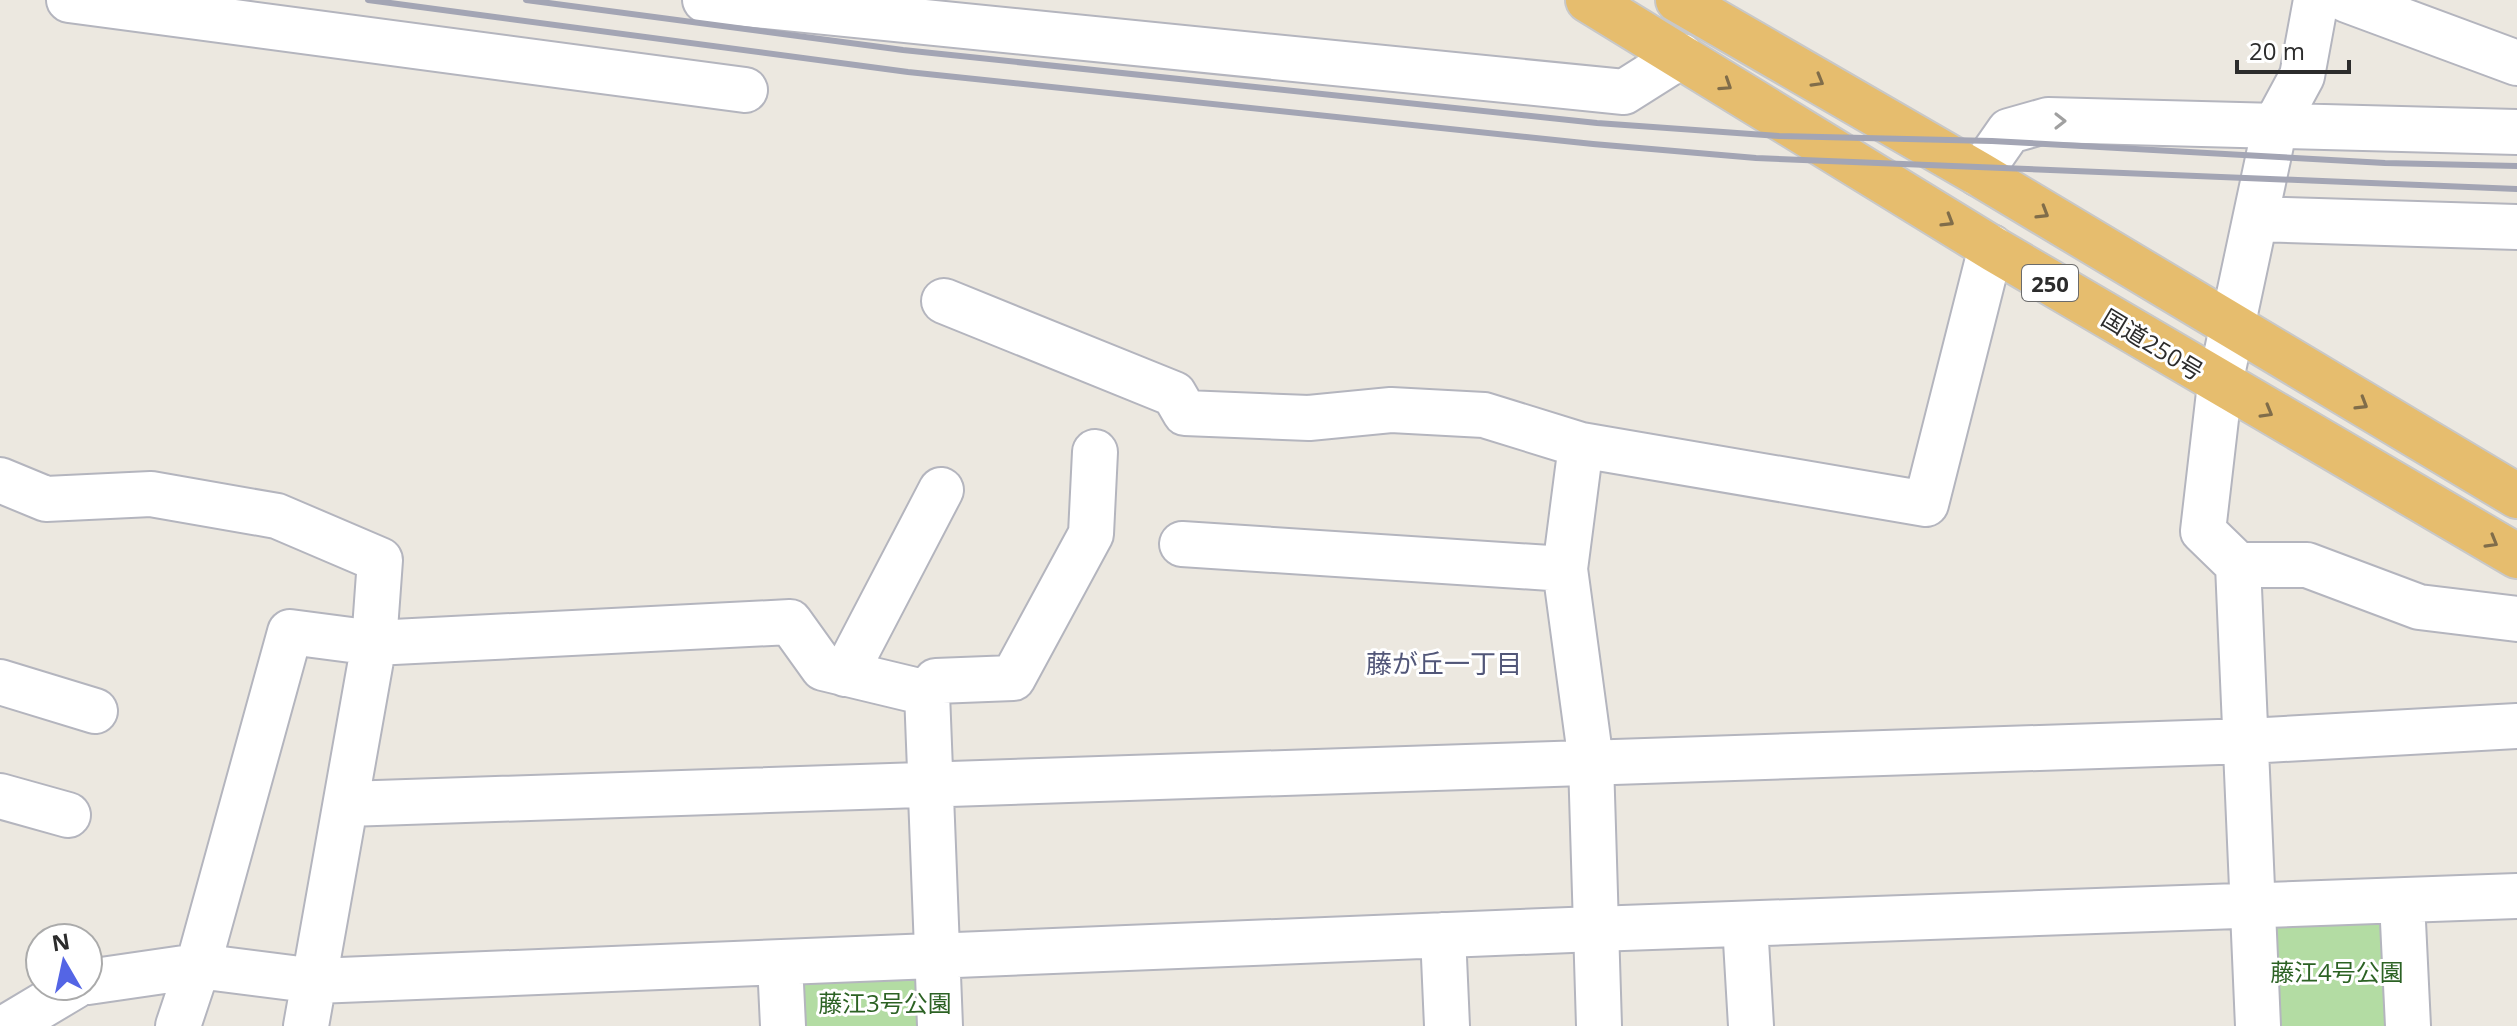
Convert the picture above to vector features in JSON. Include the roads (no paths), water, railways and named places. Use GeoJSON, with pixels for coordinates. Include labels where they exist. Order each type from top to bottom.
{"type":"FeatureCollection","features":[{"type":"Feature","properties":{"kind":"highway","name":"国道250号"},"geometry":{"type":"LineString","coordinates":[[1588,0],[1991,247],[2517,556]]}},
{"type":"Feature","properties":{"kind":"highway","name":"250"},"geometry":{"type":"LineString","coordinates":[[1678,0],[1979,174],[2517,496]]}},
{"type":"Feature","properties":{"kind":"street"},"geometry":{"type":"LineString","coordinates":[[69,0],[745,90]]}},
{"type":"Feature","properties":{"kind":"street"},"geometry":{"type":"LineString","coordinates":[[705,0],[1624,92],[1681,56]]}},
{"type":"Feature","properties":{"kind":"street"},"geometry":{"type":"LineString","coordinates":[[2258,1026],[2238,565],[2203,531],[2220,384],[2275,126],[2302,76],[2316,0]]}},
{"type":"Feature","properties":{"kind":"street"},"geometry":{"type":"LineString","coordinates":[[2347,0],[2517,63]]}},
{"type":"Feature","properties":{"kind":"street"},"geometry":{"type":"LineString","coordinates":[[1979,174],[2009,131],[2048,120],[2517,132]]}},
{"type":"Feature","properties":{"kind":"street"},"geometry":{"type":"LineString","coordinates":[[2257,219],[2517,227]]}},
{"type":"Feature","properties":{"kind":"street"},"geometry":{"type":"LineString","coordinates":[[944,301],[1174,394],[1185,413],[1309,418],[1391,410],[1484,415],[1581,445],[1926,504],[1991,247]]}},
{"type":"Feature","properties":{"kind":"street"},"geometry":{"type":"LineString","coordinates":[[1581,445],[1565,569],[1591,762],[1599,1026]]}},
{"type":"Feature","properties":{"kind":"street"},"geometry":{"type":"LineString","coordinates":[[940,1026],[927,693],[936,681],[1013,678],[1091,534],[1095,452]]}},
{"type":"Feature","properties":{"kind":"street"},"geometry":{"type":"LineString","coordinates":[[0,480],[46,499],[151,494],[277,516],[380,560],[374,643],[306,1026]]}},
{"type":"Feature","properties":{"kind":"street"},"geometry":{"type":"LineString","coordinates":[[845,674],[941,490]]}},
{"type":"Feature","properties":{"kind":"street"},"geometry":{"type":"LineString","coordinates":[[1182,544],[1565,569]]}},
{"type":"Feature","properties":{"kind":"street"},"geometry":{"type":"LineString","coordinates":[[2238,565],[2307,565],[2419,607],[2517,619]]}},
{"type":"Feature","properties":{"kind":"street"},"geometry":{"type":"LineString","coordinates":[[178,1026],[198,966],[290,632],[374,643],[790,622],[823,668],[927,693]]}},
{"type":"Feature","properties":{"kind":"street"},"geometry":{"type":"LineString","coordinates":[[0,682],[95,711]]}},
{"type":"Feature","properties":{"kind":"street"},"geometry":{"type":"LineString","coordinates":[[347,804],[2248,741],[2517,726]]}},
{"type":"Feature","properties":{"kind":"street"},"geometry":{"type":"LineString","coordinates":[[0,796],[68,815]]}},
{"type":"Feature","properties":{"kind":"street"},"geometry":{"type":"LineString","coordinates":[[104,980],[198,966],[316,981],[1595,929],[2517,896]]}},
{"type":"Feature","properties":{"kind":"street"},"geometry":{"type":"LineString","coordinates":[[2402,901],[2408,1026]]}},
{"type":"Feature","properties":{"kind":"street"},"geometry":{"type":"LineString","coordinates":[[1745,924],[1751,1026]]}},
{"type":"Feature","properties":{"kind":"street"},"geometry":{"type":"LineString","coordinates":[[1443,935],[1447,1026]]}},
{"type":"Feature","properties":{"kind":"street"},"geometry":{"type":"LineString","coordinates":[[780,963],[783,1026]]}},
{"type":"Feature","properties":{"kind":"street"},"geometry":{"type":"LineString","coordinates":[[8,1026],[48,1002]]}},
{"type":"Feature","properties":{"kind":"railway"},"geometry":{"type":"LineString","coordinates":[[368,0],[908,72],[1593,144],[1756,158],[2517,189]]}},
{"type":"Feature","properties":{"kind":"railway"},"geometry":{"type":"LineString","coordinates":[[526,0],[903,50],[1597,123],[1779,136],[1992,141],[2385,163],[2517,166]]}},
{"type":"Feature","properties":{"kind":"district","name":"藤が丘一丁目"},"geometry":{"type":"Point","coordinates":[1444,663]}},
{"type":"Feature","properties":{"kind":"park label","name":"藤江4号公園"},"geometry":{"type":"Point","coordinates":[2337,971]}},
{"type":"Feature","properties":{"kind":"park label","name":"藤江3号公園"},"geometry":{"type":"Point","coordinates":[885,1002]}}]}
